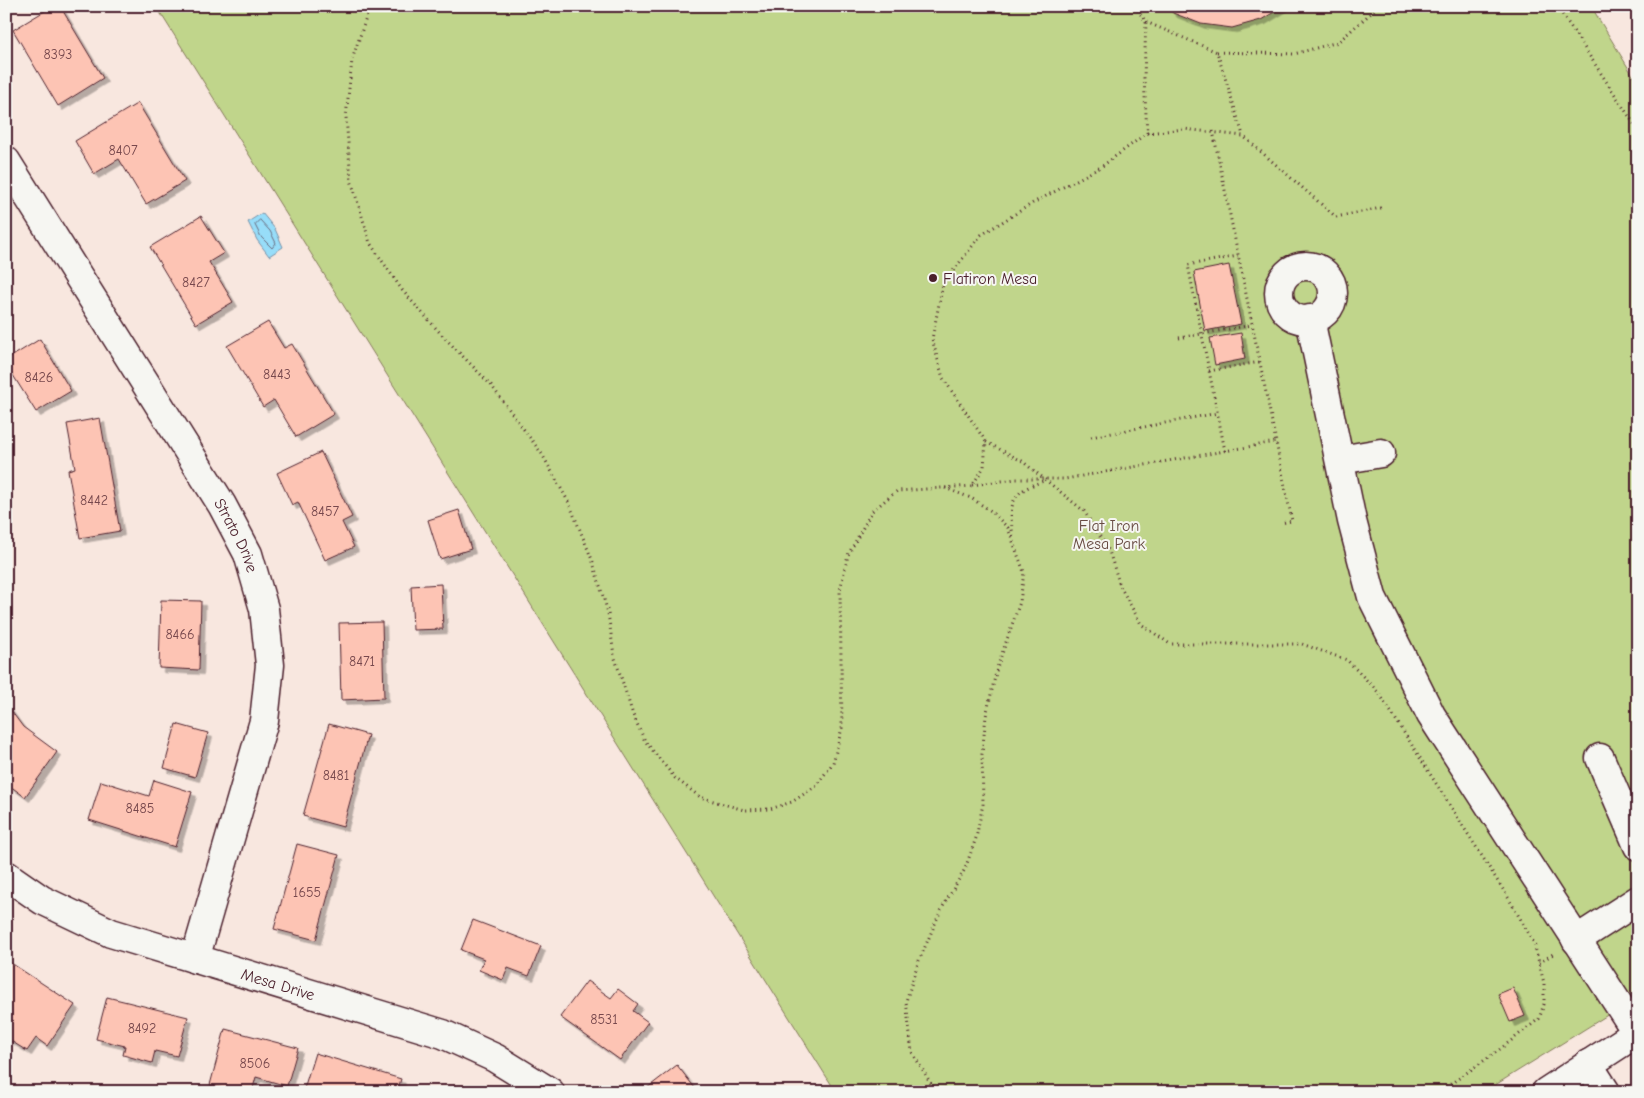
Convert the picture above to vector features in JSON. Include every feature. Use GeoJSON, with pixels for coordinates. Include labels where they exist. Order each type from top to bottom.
{"type":"FeatureCollection","features":[{"type":"Feature","properties":{"kind":"street","name":"Strato Drive"},"geometry":{"type":"LineString","coordinates":[[6,161],[222,505],[248,554],[264,609],[270,665],[264,721],[195,959]]}},
{"type":"Feature","properties":{"kind":"street"},"geometry":{"type":"LineString","coordinates":[[1310,319],[1352,520],[1372,597],[1431,714],[1638,1033],[1546,1092]]}},
{"type":"Feature","properties":{"kind":"street"},"geometry":{"type":"LineString","coordinates":[[1340,460],[1381,453]]}},
{"type":"Feature","properties":{"kind":"street"},"geometry":{"type":"LineString","coordinates":[[1600,758],[1638,846]]}},
{"type":"Feature","properties":{"kind":"street","name":"Mesa Drive"},"geometry":{"type":"LineString","coordinates":[[6,875],[42,900],[111,933],[389,1016],[443,1034],[496,1058],[550,1092]]}},
{"type":"Feature","properties":{"kind":"street"},"geometry":{"type":"LineString","coordinates":[[1576,940],[1638,900]]}},
{"type":"Feature","properties":{"kind":"street"},"geometry":{"type":"LineString","coordinates":[[1588,1064],[1606,1092]]}},
{"type":"Feature","properties":{"kind":"path"},"geometry":{"type":"LineString","coordinates":[[370,6],[352,60],[346,117],[351,180],[370,243],[402,290],[441,334],[491,385],[542,454],[570,503],[593,562],[608,613],[614,656],[633,715],[645,741],[674,778],[700,797],[744,810],[770,809],[792,802],[816,786],[832,763],[842,728],[840,590],[848,555],[872,511],[897,491],[972,486],[1016,479],[1065,479],[1276,442]]}},
{"type":"Feature","properties":{"kind":"path"},"geometry":{"type":"LineString","coordinates":[[1135,6],[1146,22],[1217,52],[1294,54],[1338,42],[1379,6]]}},
{"type":"Feature","properties":{"kind":"path"},"geometry":{"type":"LineString","coordinates":[[1557,6],[1638,130]]}},
{"type":"Feature","properties":{"kind":"path"},"geometry":{"type":"LineString","coordinates":[[1146,22],[1144,78],[1147,132]]}},
{"type":"Feature","properties":{"kind":"path"},"geometry":{"type":"LineString","coordinates":[[1217,52],[1243,136]]}},
{"type":"Feature","properties":{"kind":"path"},"geometry":{"type":"LineString","coordinates":[[1381,208],[1336,217],[1243,136],[1184,129],[1147,132],[1101,167],[1033,202],[981,235],[943,284],[932,340],[943,378],[986,442],[1022,461],[1084,511],[1109,551],[1120,586],[1141,624],[1170,644],[1302,644],[1347,660],[1379,693],[1534,943],[1544,983],[1544,1004],[1540,1019],[1439,1092]]}},
{"type":"Feature","properties":{"kind":"path"},"geometry":{"type":"LineString","coordinates":[[1213,131],[1292,521],[1281,523]]}},
{"type":"Feature","properties":{"kind":"path"},"geometry":{"type":"LineString","coordinates":[[1225,451],[1188,266],[1238,256]]}},
{"type":"Feature","properties":{"kind":"path"},"geometry":{"type":"LineString","coordinates":[[1179,338],[1252,325]]}},
{"type":"Feature","properties":{"kind":"path"},"geometry":{"type":"LineString","coordinates":[[1209,371],[1260,362]]}},
{"type":"Feature","properties":{"kind":"path"},"geometry":{"type":"LineString","coordinates":[[1091,437],[1218,413]]}},
{"type":"Feature","properties":{"kind":"path"},"geometry":{"type":"LineString","coordinates":[[972,486],[984,467],[986,442]]}},
{"type":"Feature","properties":{"kind":"path"},"geometry":{"type":"LineString","coordinates":[[1014,542],[1010,516],[1015,499],[1024,488],[1047,480]]}},
{"type":"Feature","properties":{"kind":"path"},"geometry":{"type":"LineString","coordinates":[[936,1092],[912,1052],[906,1001],[918,962],[941,910],[964,869],[976,838],[983,804],[982,754],[986,716],[996,668],[1020,602],[1024,572],[1008,528],[991,511],[971,498],[945,488]]}},
{"type":"Feature","properties":{"kind":"green space","name":"Flat Iron Mesa Park"},"geometry":{"type":"Polygon","coordinates":[[[156,6],[1591,6],[1638,84],[1638,996],[1484,1092],[836,1092],[156,6]]]}},
{"type":"Feature","properties":{"kind":"water"},"geometry":{"type":"Polygon","coordinates":[[[262,213],[275,229],[283,247],[269,256],[257,240],[248,222],[262,213]]]}},
{"type":"Feature","properties":{"kind":"building"},"geometry":{"type":"Polygon","coordinates":[[[53,6],[60,6],[103,78],[58,106],[13,30],[53,6]]]}},
{"type":"Feature","properties":{"kind":"building"},"geometry":{"type":"Polygon","coordinates":[[[1166,6],[1284,6],[1261,20],[1232,28],[1201,24],[1173,13],[1166,6]]]}},
{"type":"Feature","properties":{"kind":"building"},"geometry":{"type":"Polygon","coordinates":[[[138,103],[185,181],[146,204],[119,159],[94,174],[75,141],[138,103]]]}},
{"type":"Feature","properties":{"kind":"building"},"geometry":{"type":"Polygon","coordinates":[[[201,216],[224,253],[209,262],[233,302],[196,324],[150,247],[201,216]]]}},
{"type":"Feature","properties":{"kind":"building"},"geometry":{"type":"Polygon","coordinates":[[[1229,265],[1241,324],[1205,331],[1194,272],[1229,265]]]}},
{"type":"Feature","properties":{"kind":"building"},"geometry":{"type":"Polygon","coordinates":[[[268,322],[284,348],[292,344],[334,414],[296,437],[274,400],[263,407],[227,346],[268,322]]]}},
{"type":"Feature","properties":{"kind":"building"},"geometry":{"type":"Polygon","coordinates":[[[1241,333],[1245,359],[1215,365],[1210,338],[1241,333]]]}},
{"type":"Feature","properties":{"kind":"building"},"geometry":{"type":"Polygon","coordinates":[[[40,339],[71,391],[36,412],[6,364],[6,360],[40,339]]]}},
{"type":"Feature","properties":{"kind":"building"},"geometry":{"type":"Polygon","coordinates":[[[100,418],[120,531],[80,538],[68,470],[75,468],[67,424],[100,418]]]}},
{"type":"Feature","properties":{"kind":"building"},"geometry":{"type":"Polygon","coordinates":[[[321,452],[352,517],[342,522],[354,547],[325,560],[298,502],[292,505],[277,473],[321,452]]]}},
{"type":"Feature","properties":{"kind":"building"},"geometry":{"type":"Polygon","coordinates":[[[459,510],[471,549],[440,559],[428,520],[459,510]]]}},
{"type":"Feature","properties":{"kind":"building"},"geometry":{"type":"Polygon","coordinates":[[[441,584],[443,629],[413,630],[411,586],[441,584]]]}},
{"type":"Feature","properties":{"kind":"building"},"geometry":{"type":"Polygon","coordinates":[[[161,600],[201,601],[199,670],[159,668],[161,600]]]}},
{"type":"Feature","properties":{"kind":"building"},"geometry":{"type":"Polygon","coordinates":[[[382,622],[384,698],[341,700],[339,623],[382,622]]]}},
{"type":"Feature","properties":{"kind":"building"},"geometry":{"type":"Polygon","coordinates":[[[6,704],[23,727],[57,752],[25,797],[6,783],[6,704]]]}},
{"type":"Feature","properties":{"kind":"building"},"geometry":{"type":"Polygon","coordinates":[[[176,724],[208,733],[195,777],[164,768],[176,724]]]}},
{"type":"Feature","properties":{"kind":"building"},"geometry":{"type":"Polygon","coordinates":[[[329,724],[368,735],[343,827],[303,816],[329,724]]]}},
{"type":"Feature","properties":{"kind":"building"},"geometry":{"type":"Polygon","coordinates":[[[154,780],[192,792],[175,847],[89,820],[101,781],[149,796],[154,780]]]}},
{"type":"Feature","properties":{"kind":"building"},"geometry":{"type":"Polygon","coordinates":[[[297,844],[339,855],[316,940],[274,929],[297,844]]]}},
{"type":"Feature","properties":{"kind":"building"},"geometry":{"type":"Polygon","coordinates":[[[473,920],[541,946],[529,976],[508,968],[503,980],[479,970],[484,959],[461,950],[473,920]]]}},
{"type":"Feature","properties":{"kind":"building"},"geometry":{"type":"Polygon","coordinates":[[[8,961],[75,1005],[47,1046],[36,1038],[27,1051],[6,1038],[8,961]]]}},
{"type":"Feature","properties":{"kind":"building"},"geometry":{"type":"Polygon","coordinates":[[[587,981],[611,998],[618,989],[638,1004],[633,1011],[648,1022],[620,1060],[560,1017],[587,981]]]}},
{"type":"Feature","properties":{"kind":"building"},"geometry":{"type":"Polygon","coordinates":[[[1513,988],[1525,1016],[1510,1022],[1498,994],[1513,988]]]}},
{"type":"Feature","properties":{"kind":"building"},"geometry":{"type":"Polygon","coordinates":[[[107,997],[188,1017],[177,1056],[155,1051],[152,1063],[123,1055],[125,1046],[96,1039],[107,997]]]}},
{"type":"Feature","properties":{"kind":"building"},"geometry":{"type":"Polygon","coordinates":[[[225,1029],[298,1048],[287,1086],[256,1077],[252,1092],[235,1092],[210,1085],[225,1029]]]}},
{"type":"Feature","properties":{"kind":"building"},"geometry":{"type":"Polygon","coordinates":[[[315,1053],[401,1079],[397,1092],[303,1092],[315,1053]]]}},
{"type":"Feature","properties":{"kind":"building"},"geometry":{"type":"Polygon","coordinates":[[[677,1065],[698,1092],[642,1092],[677,1065]]]}},
{"type":"Feature","properties":{"kind":"place","name":"Flatiron Mesa"},"geometry":{"type":"Point","coordinates":[933,278]}}]}
